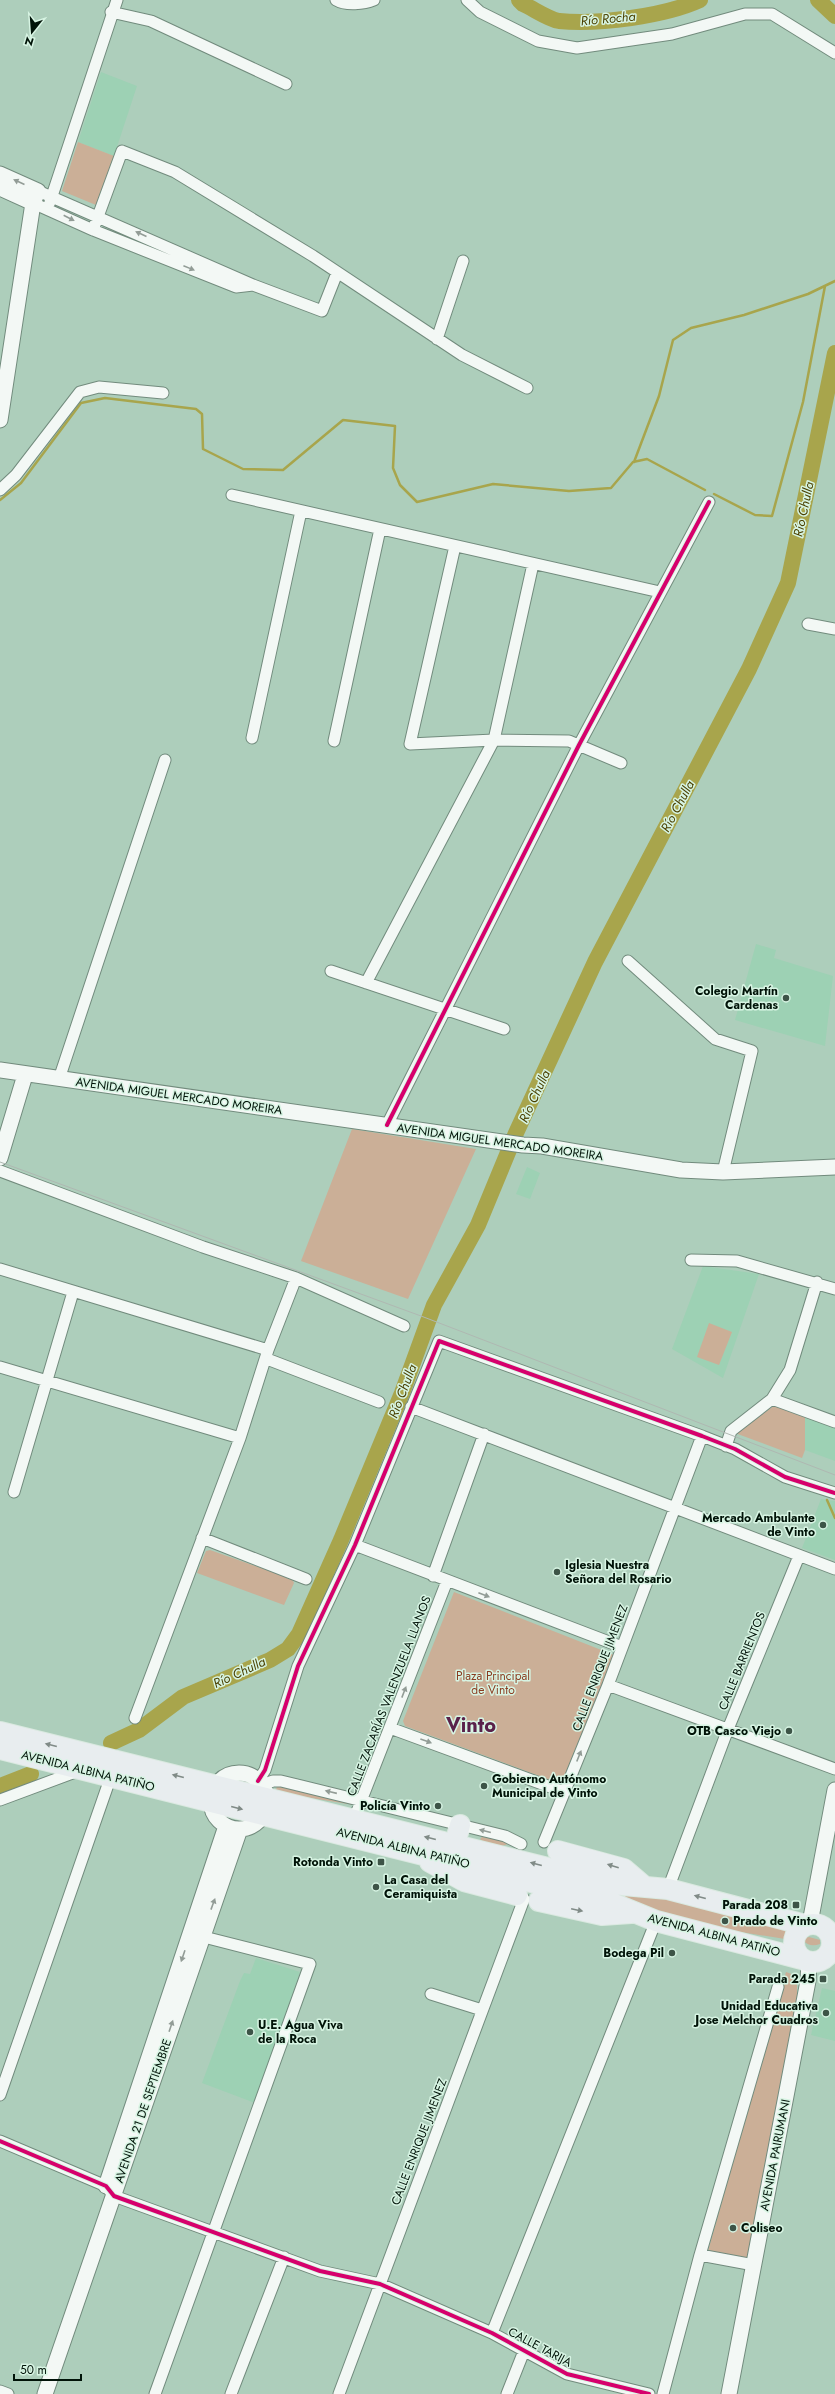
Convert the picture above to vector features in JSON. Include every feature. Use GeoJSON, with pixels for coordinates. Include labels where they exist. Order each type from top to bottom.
{"type":"FeatureCollection","features":[{"type":"Feature","properties":{"kind":"highway","name":"AVENIDA ALBINA PATIÑO"},"geometry":{"type":"LineString","coordinates":[[0,1732],[213,1793]]}},
{"type":"Feature","properties":{"kind":"highway","name":"AVENIDA ALBINA PATIÑO"},"geometry":{"type":"LineString","coordinates":[[0,1749],[111,1776],[213,1793],[262,1794],[354,1819],[512,1858],[656,1922],[835,1967]]}},
{"type":"Feature","properties":{"kind":"highway","name":"AVENIDA ALBINA PATIÑO"},"geometry":{"type":"LineString","coordinates":[[262,1794],[405,1849],[512,1858]]}},
{"type":"Feature","properties":{"kind":"highway"},"geometry":{"type":"LineString","coordinates":[[455,1844],[460,1825]]}},
{"type":"Feature","properties":{"kind":"highway"},"geometry":{"type":"LineString","coordinates":[[551,1846],[624,1869],[646,1887]]}},
{"type":"Feature","properties":{"kind":"highway"},"geometry":{"type":"LineString","coordinates":[[405,1849],[464,1881],[526,1899],[602,1915],[636,1913]]}},
{"type":"Feature","properties":{"kind":"highway","name":"AVENIDA ALBINA PATIÑO"},"geometry":{"type":"LineString","coordinates":[[562,1880],[668,1888],[819,1926]]}},
{"type":"Feature","properties":{"kind":"highway"},"geometry":{"type":"LineString","coordinates":[[819,1926],[831,1936],[832,1945],[825,1958],[809,1961],[795,1951],[793,1940],[797,1931],[819,1926]]}},
{"type":"Feature","properties":{"kind":"main road"},"geometry":{"type":"LineString","coordinates":[[0,174],[41,197]]}},
{"type":"Feature","properties":{"kind":"main road"},"geometry":{"type":"LineString","coordinates":[[0,188],[41,197]]}},
{"type":"Feature","properties":{"kind":"main road"},"geometry":{"type":"LineString","coordinates":[[0,420],[5,352],[41,197]]}},
{"type":"Feature","properties":{"kind":"main road","name":"AVENIDA MIGUEL MERCADO MOREIRA"},"geometry":{"type":"LineString","coordinates":[[0,1070],[59,1080],[542,1146],[681,1170],[722,1172],[835,1167]]}},
{"type":"Feature","properties":{"kind":"main road"},"geometry":{"type":"LineString","coordinates":[[1,1156],[25,1075]]}},
{"type":"Feature","properties":{"kind":"main road"},"geometry":{"type":"LineString","coordinates":[[239,1773],[246,1774],[262,1794],[253,1825],[233,1827],[216,1816],[213,1793],[225,1777],[239,1773]]}},
{"type":"Feature","properties":{"kind":"main road"},"geometry":{"type":"LineString","coordinates":[[819,1926],[835,1790]]}},
{"type":"Feature","properties":{"kind":"main road","name":"AVENIDA 21 DE SEPTIEMBRE"},"geometry":{"type":"LineString","coordinates":[[45,2394],[110,2191],[233,1827]]}},
{"type":"Feature","properties":{"kind":"main road"},"geometry":{"type":"LineString","coordinates":[[819,1926],[835,1843]]}},
{"type":"Feature","properties":{"kind":"main road","name":"AVENIDA PAIRUMANI"},"geometry":{"type":"LineString","coordinates":[[729,2394],[808,1981],[809,1961]]}},
{"type":"Feature","properties":{"kind":"street"},"geometry":{"type":"LineString","coordinates":[[336,0],[342,3],[368,3],[374,0]]}},
{"type":"Feature","properties":{"kind":"street"},"geometry":{"type":"LineString","coordinates":[[467,0],[480,12],[538,41],[577,48],[672,34],[745,14],[772,14],[835,53]]}},
{"type":"Feature","properties":{"kind":"street"},"geometry":{"type":"LineString","coordinates":[[41,197],[113,4],[286,84]]}},
{"type":"Feature","properties":{"kind":"street"},"geometry":{"type":"LineString","coordinates":[[93,230],[122,151],[175,172],[338,272],[462,355],[527,388]]}},
{"type":"Feature","properties":{"kind":"street"},"geometry":{"type":"LineString","coordinates":[[41,197],[48,208],[93,230],[236,287],[253,285]]}},
{"type":"Feature","properties":{"kind":"street"},"geometry":{"type":"LineString","coordinates":[[41,197],[48,208]]}},
{"type":"Feature","properties":{"kind":"street"},"geometry":{"type":"LineString","coordinates":[[41,197],[98,215],[253,285],[322,311],[338,272]]}},
{"type":"Feature","properties":{"kind":"street"},"geometry":{"type":"LineString","coordinates":[[437,339],[463,261]]}},
{"type":"Feature","properties":{"kind":"street"},"geometry":{"type":"LineString","coordinates":[[0,490],[16,475],[80,392],[99,387],[163,393]]}},
{"type":"Feature","properties":{"kind":"street"},"geometry":{"type":"LineString","coordinates":[[232,495],[660,592]]}},
{"type":"Feature","properties":{"kind":"street"},"geometry":{"type":"LineString","coordinates":[[387,1125],[579,745],[709,502]]}},
{"type":"Feature","properties":{"kind":"street"},"geometry":{"type":"LineString","coordinates":[[252,738],[301,511]]}},
{"type":"Feature","properties":{"kind":"street"},"geometry":{"type":"LineString","coordinates":[[334,741],[380,529]]}},
{"type":"Feature","properties":{"kind":"street"},"geometry":{"type":"LineString","coordinates":[[455,546],[410,744],[494,740],[569,741],[621,763]]}},
{"type":"Feature","properties":{"kind":"street"},"geometry":{"type":"LineString","coordinates":[[366,983],[494,740],[533,564]]}},
{"type":"Feature","properties":{"kind":"street"},"geometry":{"type":"LineString","coordinates":[[808,624],[835,629]]}},
{"type":"Feature","properties":{"kind":"street"},"geometry":{"type":"LineString","coordinates":[[59,1080],[165,760]]}},
{"type":"Feature","properties":{"kind":"street"},"geometry":{"type":"LineString","coordinates":[[628,961],[715,1039],[752,1050],[722,1172]]}},
{"type":"Feature","properties":{"kind":"street"},"geometry":{"type":"LineString","coordinates":[[331,971],[504,1029]]}},
{"type":"Feature","properties":{"kind":"street"},"geometry":{"type":"LineString","coordinates":[[0,1171],[203,1247],[296,1278],[404,1326]]}},
{"type":"Feature","properties":{"kind":"street"},"geometry":{"type":"LineString","coordinates":[[691,1260],[737,1261],[817,1282],[835,1289]]}},
{"type":"Feature","properties":{"kind":"street"},"geometry":{"type":"LineString","coordinates":[[0,1269],[268,1354],[379,1402]]}},
{"type":"Feature","properties":{"kind":"street"},"geometry":{"type":"LineString","coordinates":[[135,1718],[240,1438],[268,1354],[296,1278]]}},
{"type":"Feature","properties":{"kind":"street"},"geometry":{"type":"LineString","coordinates":[[726,1446],[731,1431],[772,1399],[790,1370],[817,1282]]}},
{"type":"Feature","properties":{"kind":"street"},"geometry":{"type":"LineString","coordinates":[[14,1492],[73,1292]]}},
{"type":"Feature","properties":{"kind":"street"},"geometry":{"type":"LineString","coordinates":[[262,1794],[265,1770],[298,1666],[355,1544],[439,1341],[702,1436],[726,1446],[786,1476],[835,1493]]}},
{"type":"Feature","properties":{"kind":"street"},"geometry":{"type":"LineString","coordinates":[[0,1367],[240,1438]]}},
{"type":"Feature","properties":{"kind":"street"},"geometry":{"type":"LineString","coordinates":[[772,1399],[835,1422]]}},
{"type":"Feature","properties":{"kind":"street"},"geometry":{"type":"LineString","coordinates":[[411,1407],[835,1569]]}},
{"type":"Feature","properties":{"kind":"street"},"geometry":{"type":"LineString","coordinates":[[433,1576],[484,1434]]}},
{"type":"Feature","properties":{"kind":"street","name":"CALLE ENRIQUE JIMENEZ"},"geometry":{"type":"LineString","coordinates":[[551,1846],[564,1792],[608,1685],[702,1436]]}},
{"type":"Feature","properties":{"kind":"street"},"geometry":{"type":"LineString","coordinates":[[202,1538],[306,1579]]}},
{"type":"Feature","properties":{"kind":"street"},"geometry":{"type":"LineString","coordinates":[[355,1544],[433,1576],[622,1647]]}},
{"type":"Feature","properties":{"kind":"street","name":"CALLE BARRIENTOS"},"geometry":{"type":"LineString","coordinates":[[668,1888],[728,1729],[799,1556]]}},
{"type":"Feature","properties":{"kind":"street","name":"CALLE ZACARÍAS VALENZUELA LLANOS"},"geometry":{"type":"LineString","coordinates":[[354,1819],[448,1581]]}},
{"type":"Feature","properties":{"kind":"street"},"geometry":{"type":"LineString","coordinates":[[608,1685],[835,1769]]}},
{"type":"Feature","properties":{"kind":"street"},"geometry":{"type":"LineString","coordinates":[[390,1728],[564,1792]]}},
{"type":"Feature","properties":{"kind":"street"},"geometry":{"type":"LineString","coordinates":[[0,1800],[82,1769]]}},
{"type":"Feature","properties":{"kind":"street"},"geometry":{"type":"LineString","coordinates":[[0,2095],[111,1776]]}},
{"type":"Feature","properties":{"kind":"street"},"geometry":{"type":"LineString","coordinates":[[262,1794],[273,1781],[281,1781],[362,1799],[505,1836],[512,1858],[507,1883],[526,1899],[553,1895],[562,1880],[563,1862],[551,1846],[534,1841],[512,1858]]}},
{"type":"Feature","properties":{"kind":"street","name":"CALLE ENRIQUE JIMENEZ"},"geometry":{"type":"LineString","coordinates":[[339,2394],[482,2010],[526,1899]]}},
{"type":"Feature","properties":{"kind":"street"},"geometry":{"type":"LineString","coordinates":[[492,2333],[656,1922]]}},
{"type":"Feature","properties":{"kind":"street"},"geometry":{"type":"LineString","coordinates":[[155,2394],[310,1964],[196,1935]]}},
{"type":"Feature","properties":{"kind":"street"},"geometry":{"type":"LineString","coordinates":[[663,2394],[700,2255],[778,1987]]}},
{"type":"Feature","properties":{"kind":"street"},"geometry":{"type":"LineString","coordinates":[[431,1994],[482,2010]]}},
{"type":"Feature","properties":{"kind":"street","name":"CALLE TARIJA"},"geometry":{"type":"LineString","coordinates":[[0,2141],[110,2191],[213,2231],[320,2271],[380,2284],[492,2333],[567,2374],[649,2394]]}},
{"type":"Feature","properties":{"kind":"street"},"geometry":{"type":"LineString","coordinates":[[700,2255],[754,2265]]}},
{"type":"Feature","properties":{"kind":"street"},"geometry":{"type":"LineString","coordinates":[[232,2394],[284,2257]]}},
{"type":"Feature","properties":{"kind":"street"},"geometry":{"type":"LineString","coordinates":[[506,2394],[524,2351]]}},
{"type":"Feature","properties":{"kind":"street"},"geometry":{"type":"LineString","coordinates":[[0,2391],[8,2394]]}},
{"type":"Feature","properties":{"kind":"shaded area"},"geometry":{"type":"Polygon","coordinates":[[[101,72],[137,86],[114,156],[78,142],[101,72]]]}},
{"type":"Feature","properties":{"kind":"shaded area","name":"Colegio Martín Cardenas"},"geometry":{"type":"Polygon","coordinates":[[[756,944],[776,950],[774,958],[833,976],[825,1046],[735,1020],[756,944]]]}},
{"type":"Feature","properties":{"kind":"shaded area"},"geometry":{"type":"Polygon","coordinates":[[[527,1167],[540,1173],[530,1199],[516,1194],[527,1167]]]}},
{"type":"Feature","properties":{"kind":"shaded area"},"geometry":{"type":"Polygon","coordinates":[[[703,1266],[759,1274],[723,1378],[672,1349],[703,1266]]]}},
{"type":"Feature","properties":{"kind":"shaded area"},"geometry":{"type":"Polygon","coordinates":[[[805,1417],[835,1427],[835,1461],[805,1450],[805,1417]]]}},
{"type":"Feature","properties":{"kind":"shaded area","name":"Mercado Ambulante de Vinto"},"geometry":{"type":"Polygon","coordinates":[[[821,1499],[835,1501],[835,1560],[802,1548],[821,1499]]]}},
{"type":"Feature","properties":{"kind":"shaded area","name":"U.E. Agua Viva de la Roca"},"geometry":{"type":"Polygon","coordinates":[[[256,1958],[300,1972],[255,2103],[202,2083],[240,1981],[244,1973],[250,1974],[256,1958]]]}},
{"type":"Feature","properties":{"kind":"shaded area","name":"Unidad Educativa Jose Melchor Cuadros"},"geometry":{"type":"Polygon","coordinates":[[[822,1988],[835,1991],[835,2041],[811,2035],[822,1988]]]}},
{"type":"Feature","properties":{"kind":"green space"},"geometry":{"type":"Polygon","coordinates":[[[78,142],[114,156],[96,205],[62,191],[78,142]]]}},
{"type":"Feature","properties":{"kind":"green space"},"geometry":{"type":"Polygon","coordinates":[[[352,1129],[476,1149],[408,1299],[301,1261],[352,1129]]]}},
{"type":"Feature","properties":{"kind":"green space"},"geometry":{"type":"Polygon","coordinates":[[[709,1323],[732,1332],[719,1365],[697,1357],[709,1323]]]}},
{"type":"Feature","properties":{"kind":"green space"},"geometry":{"type":"Polygon","coordinates":[[[774,1406],[805,1417],[805,1450],[802,1458],[735,1433],[774,1406]]]}},
{"type":"Feature","properties":{"kind":"green space"},"geometry":{"type":"Polygon","coordinates":[[[210,1550],[292,1579],[294,1583],[284,1605],[197,1573],[206,1551],[210,1550]]]}},
{"type":"Feature","properties":{"kind":"green space","name":"Plaza Principal de Vinto"},"geometry":{"type":"Polygon","coordinates":[[[454,1592],[614,1655],[564,1780],[558,1783],[405,1726],[403,1721],[454,1592]]]}},
{"type":"Feature","properties":{"kind":"green space"},"geometry":{"type":"Polygon","coordinates":[[[277,1786],[352,1801],[354,1805],[293,1795],[276,1790],[277,1786]]]}},
{"type":"Feature","properties":{"kind":"green space"},"geometry":{"type":"Polygon","coordinates":[[[482,1837],[504,1841],[508,1844],[502,1846],[482,1841],[480,1839],[482,1837]]]}},
{"type":"Feature","properties":{"kind":"green space","name":"Prado de Vinto"},"geometry":{"type":"Polygon","coordinates":[[[606,1892],[673,1899],[789,1928],[785,1939],[722,1929],[668,1915],[606,1892]]]}},
{"type":"Feature","properties":{"kind":"green space","name":"Prado de Vinto"},"geometry":{"type":"Polygon","coordinates":[[[809,1937],[820,1940],[820,1944],[807,1944],[804,1941],[805,1938],[809,1937]]]}},
{"type":"Feature","properties":{"kind":"green space"},"geometry":{"type":"Polygon","coordinates":[[[786,1972],[797,1976],[797,2002],[748,2259],[708,2251],[786,1972]]]}},
{"type":"Feature","properties":{"kind":"waterway","name":"Río Rocha"},"geometry":{"type":"LineString","coordinates":[[519,0],[523,4],[550,18],[559,21],[575,22],[593,22],[650,15],[669,11],[700,0]]}},
{"type":"Feature","properties":{"kind":"waterway","name":"Río Rocha"},"geometry":{"type":"LineString","coordinates":[[818,0],[835,16]]}},
{"type":"Feature","properties":{"kind":"waterway"},"geometry":{"type":"LineString","coordinates":[[634,462],[659,396],[673,340],[691,328],[744,315],[808,294],[835,281]]}},
{"type":"Feature","properties":{"kind":"waterway"},"geometry":{"type":"LineString","coordinates":[[714,494],[755,515],[772,516],[803,402],[825,286]]}},
{"type":"Feature","properties":{"kind":"waterway","name":"Río Chulla"},"geometry":{"type":"LineString","coordinates":[[111,1743],[139,1730],[183,1697],[270,1660],[288,1649],[299,1634],[341,1540],[402,1393],[434,1305],[478,1225],[516,1133],[595,962],[749,669],[788,583],[835,353]]}},
{"type":"Feature","properties":{"kind":"waterway"},"geometry":{"type":"LineString","coordinates":[[0,500],[21,483],[81,403],[105,398],[196,409],[202,414],[203,449],[243,469],[283,470],[343,420],[395,426],[393,468],[400,485],[417,502],[493,484],[569,491],[611,488],[633,462],[647,459],[705,490]]}},
{"type":"Feature","properties":{"kind":"waterway"},"geometry":{"type":"LineString","coordinates":[[827,1500],[835,1518]]}},
{"type":"Feature","properties":{"kind":"waterway","name":"Río Chulla"},"geometry":{"type":"LineString","coordinates":[[0,1786],[31,1774]]}},
{"type":"Feature","properties":{"kind":"tram line"},"geometry":{"type":"LineString","coordinates":[[0,1162],[421,1316],[835,1475]]}},
{"type":"Feature","properties":{"kind":"cycle path"},"geometry":{"type":"LineString","coordinates":[[387,1125],[579,745],[709,502]]}},
{"type":"Feature","properties":{"kind":"cycle path"},"geometry":{"type":"LineString","coordinates":[[258,1781],[265,1770],[298,1666],[355,1545],[439,1341],[702,1436],[735,1449],[785,1477],[835,1493]]}},
{"type":"Feature","properties":{"kind":"cycle path"},"geometry":{"type":"LineString","coordinates":[[0,2141],[106,2186],[114,2196],[320,2271],[380,2284],[492,2333],[567,2374],[649,2394]]}},
{"type":"Feature","properties":{"kind":"place","name":"Colegio Martín Cardenas"},"geometry":{"type":"Point","coordinates":[786,998]}},
{"type":"Feature","properties":{"kind":"place","name":"Mercado Ambulante de Vinto"},"geometry":{"type":"Point","coordinates":[823,1525]}},
{"type":"Feature","properties":{"kind":"place","name":"Iglesia Nuestra Señora del Rosario"},"geometry":{"type":"Point","coordinates":[557,1572]}},
{"type":"Feature","properties":{"kind":"place","name":"OTB Casco Viejo"},"geometry":{"type":"Point","coordinates":[789,1731]}},
{"type":"Feature","properties":{"kind":"place","name":"Gobierno Autónomo Municipal de Vinto"},"geometry":{"type":"Point","coordinates":[484,1786]}},
{"type":"Feature","properties":{"kind":"place","name":"Policía Vinto"},"geometry":{"type":"Point","coordinates":[438,1806]}},
{"type":"Feature","properties":{"kind":"place","name":"Rotonda Vinto"},"geometry":{"type":"Point","coordinates":[381,1862]}},
{"type":"Feature","properties":{"kind":"place","name":"La Casa del Ceramiquista"},"geometry":{"type":"Point","coordinates":[376,1887]}},
{"type":"Feature","properties":{"kind":"place","name":"Parada 208"},"geometry":{"type":"Point","coordinates":[796,1905]}},
{"type":"Feature","properties":{"kind":"place","name":"Prado de Vinto"},"geometry":{"type":"Point","coordinates":[725,1921]}},
{"type":"Feature","properties":{"kind":"place","name":"Bodega Pil"},"geometry":{"type":"Point","coordinates":[672,1953]}},
{"type":"Feature","properties":{"kind":"place","name":"Parada 245"},"geometry":{"type":"Point","coordinates":[823,1979]}},
{"type":"Feature","properties":{"kind":"place","name":"Unidad Educativa Jose Melchor Cuadros"},"geometry":{"type":"Point","coordinates":[826,2013]}},
{"type":"Feature","properties":{"kind":"place","name":"U.E. Agua Viva de la Roca"},"geometry":{"type":"Point","coordinates":[250,2032]}},
{"type":"Feature","properties":{"kind":"place","name":"Coliseo"},"geometry":{"type":"Point","coordinates":[733,2228]}},
{"type":"Feature","properties":{"kind":"district","name":"Vinto"},"geometry":{"type":"Point","coordinates":[471,1725]}}]}
